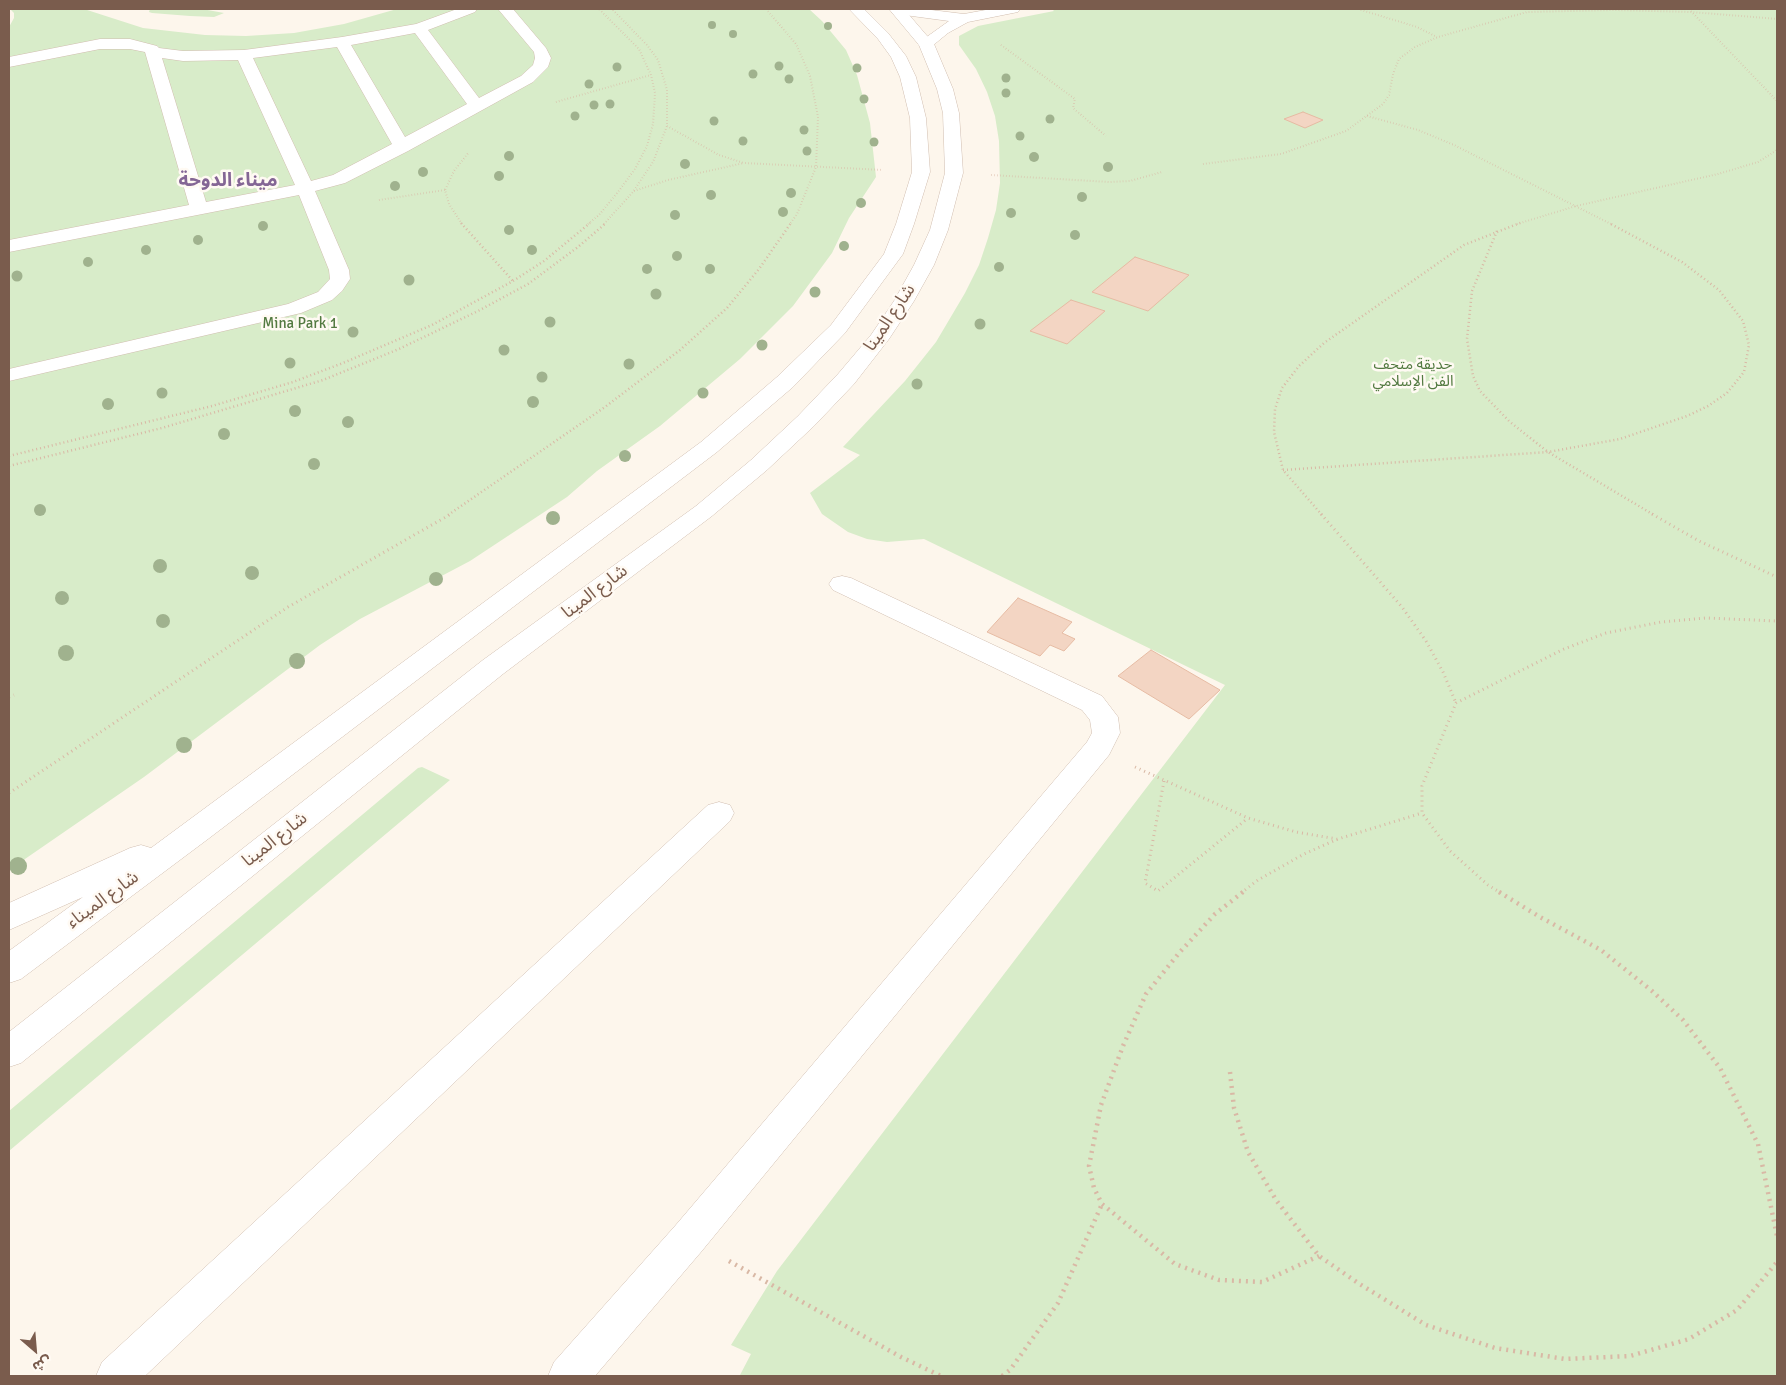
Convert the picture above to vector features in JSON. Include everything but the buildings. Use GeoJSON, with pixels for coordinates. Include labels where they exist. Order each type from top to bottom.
{"type":"FeatureCollection","features":[{"type":"Feature","properties":{"kind":"street"},"geometry":{"type":"LineString","coordinates":[[153,52],[184,56],[244,55],[342,42],[419,28],[470,9]]}},
{"type":"Feature","properties":{"kind":"street"},"geometry":{"type":"LineString","coordinates":[[9,246],[305,188],[339,179],[477,107],[527,79],[540,67],[543,58],[541,51],[505,9]]}},
{"type":"Feature","properties":{"kind":"street","name":"شارع المينا"},"geometry":{"type":"LineString","coordinates":[[197,831],[709,447],[785,382],[838,329],[863,297],[892,254],[905,224],[921,172],[918,118],[908,77],[898,56],[883,36],[856,9]]}},
{"type":"Feature","properties":{"kind":"street"},"geometry":{"type":"LineString","coordinates":[[897,9],[964,18],[1013,9]]}},
{"type":"Feature","properties":{"kind":"street","name":"شارع المينا"},"geometry":{"type":"LineString","coordinates":[[9,1052],[494,667],[704,511],[793,434],[846,379],[879,339],[904,301],[924,265],[939,230],[954,173],[951,113],[945,89],[926,44],[897,9]]}},
{"type":"Feature","properties":{"kind":"street"},"geometry":{"type":"LineString","coordinates":[[926,44],[943,30],[964,18]]}},
{"type":"Feature","properties":{"kind":"street"},"geometry":{"type":"LineString","coordinates":[[419,28],[477,107]]}},
{"type":"Feature","properties":{"kind":"street"},"geometry":{"type":"LineString","coordinates":[[342,42],[402,147]]}},
{"type":"Feature","properties":{"kind":"street"},"geometry":{"type":"LineString","coordinates":[[9,62],[108,44],[142,46],[152,49],[199,208]]}},
{"type":"Feature","properties":{"kind":"street"},"geometry":{"type":"LineString","coordinates":[[9,375],[294,309],[312,303],[325,296],[335,287],[340,278],[339,270],[305,188],[244,55]]}},
{"type":"Feature","properties":{"kind":"street"},"geometry":{"type":"LineString","coordinates":[[568,1376],[714,1208],[1099,748],[1106,733],[1104,717],[1092,703],[842,584]]}},
{"type":"Feature","properties":{"kind":"street"},"geometry":{"type":"LineString","coordinates":[[116,1376],[719,813]]}},
{"type":"Feature","properties":{"kind":"street"},"geometry":{"type":"LineString","coordinates":[[9,917],[197,831]]}},
{"type":"Feature","properties":{"kind":"street","name":"شارع الميناء"},"geometry":{"type":"LineString","coordinates":[[9,969],[197,831]]}},
{"type":"Feature","properties":{"kind":"path"},"geometry":{"type":"LineString","coordinates":[[9,456],[193,411],[293,382],[415,332],[474,303],[544,261],[574,238],[599,215],[635,169],[647,146],[653,124],[655,93],[651,75],[639,49],[599,9]]}},
{"type":"Feature","properties":{"kind":"path"},"geometry":{"type":"LineString","coordinates":[[9,466],[247,404],[323,380],[400,349],[478,312],[528,284],[578,247],[610,219],[632,192],[653,162],[667,126],[667,90],[658,60],[612,9]]}},
{"type":"Feature","properties":{"kind":"path"},"geometry":{"type":"LineString","coordinates":[[9,793],[288,607],[454,511],[606,407],[665,361],[727,308],[759,269],[797,214],[816,167],[818,117],[810,76],[796,44],[766,9]]}},
{"type":"Feature","properties":{"kind":"path"},"geometry":{"type":"LineString","coordinates":[[1358,9],[1417,27],[1438,37]]}},
{"type":"Feature","properties":{"kind":"path"},"geometry":{"type":"LineString","coordinates":[[1680,9],[1692,12]]}},
{"type":"Feature","properties":{"kind":"path"},"geometry":{"type":"LineString","coordinates":[[1689,9],[1777,101]]}},
{"type":"Feature","properties":{"kind":"path"},"geometry":{"type":"LineString","coordinates":[[1204,164],[1281,154],[1346,131],[1383,104],[1390,95],[1393,74],[1399,59],[1415,47],[1438,37],[1528,10],[1692,12],[1777,19]]}},
{"type":"Feature","properties":{"kind":"path"},"geometry":{"type":"LineString","coordinates":[[964,18],[1075,99],[1073,108],[1106,136]]}},
{"type":"Feature","properties":{"kind":"path"},"geometry":{"type":"LineString","coordinates":[[554,102],[651,75]]}},
{"type":"Feature","properties":{"kind":"path"},"geometry":{"type":"LineString","coordinates":[[1283,470],[1548,452],[1620,439],[1687,416],[1708,406],[1727,393],[1744,372],[1749,345],[1742,321],[1719,290],[1674,258],[1637,237],[1454,145],[1418,130],[1367,116]]}},
{"type":"Feature","properties":{"kind":"path"},"geometry":{"type":"LineString","coordinates":[[667,126],[719,155],[744,163],[921,172]]}},
{"type":"Feature","properties":{"kind":"path"},"geometry":{"type":"LineString","coordinates":[[470,150],[454,171],[445,190],[449,204],[465,229],[513,281]]}},
{"type":"Feature","properties":{"kind":"path"},"geometry":{"type":"LineString","coordinates":[[1456,703],[1443,672],[1426,641],[1402,607],[1283,470],[1274,432],[1275,409],[1282,388],[1299,366],[1324,344],[1464,245],[1497,231],[1576,206],[1718,174],[1758,162],[1777,150]]}},
{"type":"Feature","properties":{"kind":"path"},"geometry":{"type":"LineString","coordinates":[[632,192],[668,180],[744,163]]}},
{"type":"Feature","properties":{"kind":"path"},"geometry":{"type":"LineString","coordinates":[[954,173],[1109,182],[1130,181],[1162,172]]}},
{"type":"Feature","properties":{"kind":"path"},"geometry":{"type":"LineString","coordinates":[[1497,231],[1472,291],[1468,338],[1473,376],[1480,391],[1510,422],[1548,452],[1699,541],[1777,577]]}},
{"type":"Feature","properties":{"kind":"path"},"geometry":{"type":"LineString","coordinates":[[1777,621],[1706,618],[1661,622],[1606,633],[1564,649],[1456,703],[1422,786],[1422,813],[1450,851],[1488,885],[1540,918],[1601,950],[1652,991],[1683,1020],[1720,1068],[1758,1144],[1777,1236]]}},
{"type":"Feature","properties":{"kind":"path"},"geometry":{"type":"LineString","coordinates":[[9,697],[14,696]]}},
{"type":"Feature","properties":{"kind":"path"},"geometry":{"type":"LineString","coordinates":[[1248,818],[1158,891],[1145,883],[1164,781],[1248,818],[1296,832],[1338,839]]}},
{"type":"Feature","properties":{"kind":"path"},"geometry":{"type":"LineString","coordinates":[[1319,1256],[1262,1282],[1219,1280],[1176,1264],[1102,1204],[1094,1188],[1089,1166],[1101,1105],[1122,1046],[1146,994],[1214,914],[1258,880],[1304,854],[1338,839],[1422,813]]}},
{"type":"Feature","properties":{"kind":"path"},"geometry":{"type":"LineString","coordinates":[[1230,1072],[1234,1108],[1248,1152],[1276,1200],[1319,1256],[1358,1283],[1426,1325],[1495,1348],[1565,1359],[1630,1356],[1689,1339],[1737,1310],[1777,1262]]}},
{"type":"Feature","properties":{"kind":"path"},"geometry":{"type":"LineString","coordinates":[[1002,1376],[1010,1370],[1058,1303],[1102,1204]]}},
{"type":"Feature","properties":{"kind":"path"},"geometry":{"type":"LineString","coordinates":[[774,1284],[901,1358],[941,1376]]}},
{"type":"Feature","properties":{"kind":"green space","name":"Mina Park 1"},"geometry":{"type":"Polygon","coordinates":[[[10,9],[84,9],[143,28],[205,35],[246,36],[294,33],[344,24],[397,9],[809,9],[822,21],[846,50],[857,75],[870,123],[876,177],[849,218],[832,253],[793,306],[740,359],[660,426],[597,471],[567,497],[470,561],[360,619],[320,645],[144,777],[9,870],[9,27],[14,18],[14,13],[10,9]]]}},
{"type":"Feature","properties":{"kind":"green space"},"geometry":{"type":"Polygon","coordinates":[[[150,9],[202,9],[224,13],[214,17],[190,16],[152,13],[149,12],[150,9]]]}},
{"type":"Feature","properties":{"kind":"green space","name":"حديقة متحف الفن الإسلامي"},"geometry":{"type":"Polygon","coordinates":[[[1052,9],[1777,9],[1777,1376],[740,1375],[751,1354],[731,1345],[777,1271],[1225,685],[924,539],[887,542],[867,539],[848,532],[822,514],[810,493],[860,455],[843,447],[905,381],[936,342],[979,265],[988,238],[996,210],[1000,183],[999,141],[995,116],[987,92],[976,69],[959,45],[959,36],[978,26],[1054,11],[1052,9]]]}},
{"type":"Feature","properties":{"kind":"green space"},"geometry":{"type":"Polygon","coordinates":[[[422,767],[450,780],[9,1151],[9,1111],[418,768],[422,767]]]}},
{"type":"Feature","properties":{"kind":"district","name":"ميناء الدوحة"},"geometry":{"type":"Point","coordinates":[228,181]}}]}
